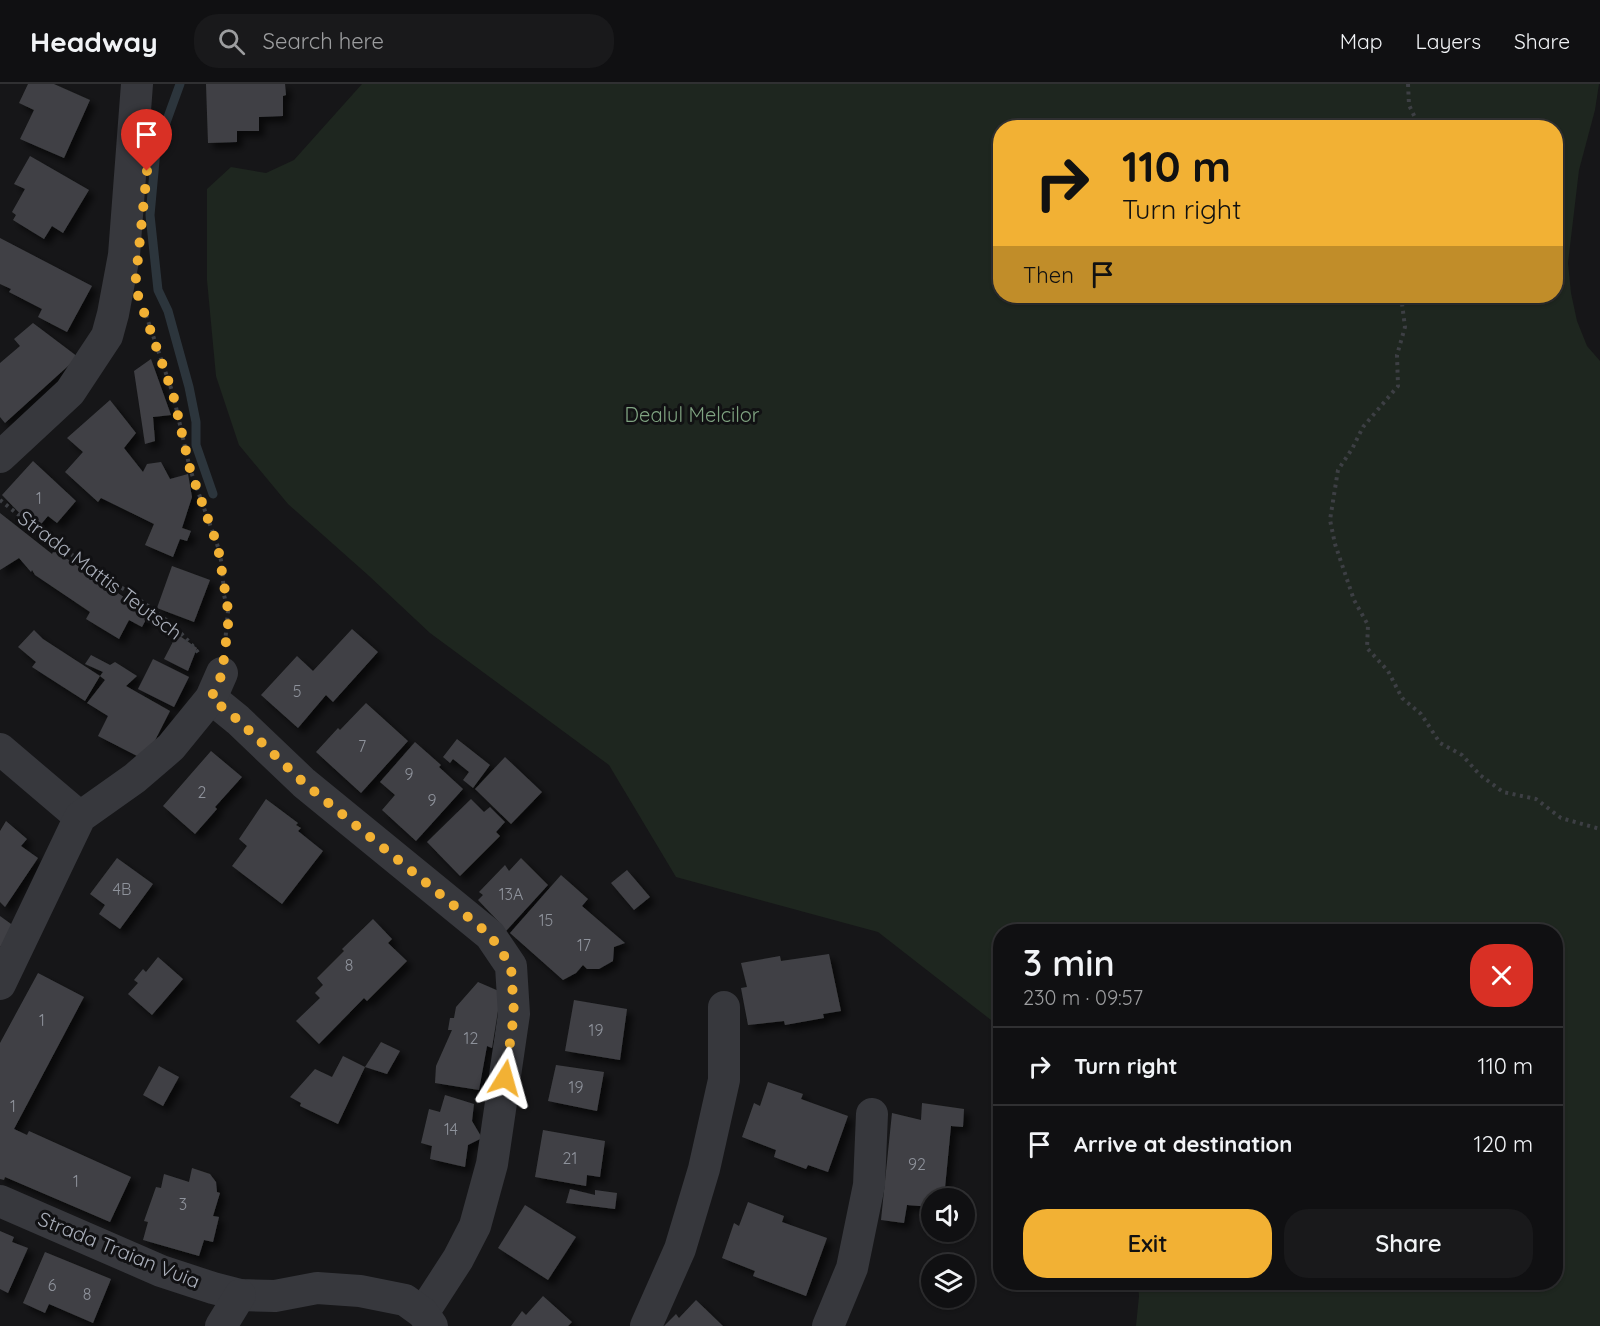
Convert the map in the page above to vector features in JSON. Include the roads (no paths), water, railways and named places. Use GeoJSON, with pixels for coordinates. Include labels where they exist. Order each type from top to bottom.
{"type":"FeatureCollection","features":[{"type":"Feature","properties":{"kind":"street"},"geometry":{"type":"LineString","coordinates":[[0,457],[70,392],[106,336],[113,314],[124,255],[137,84]]}},
{"type":"Feature","properties":{"kind":"street"},"geometry":{"type":"LineString","coordinates":[[0,984],[80,817],[135,778],[171,747],[217,684],[238,720],[304,783],[490,935],[511,966],[514,1014],[492,1164],[475,1226],[427,1320]]}},
{"type":"Feature","properties":{"kind":"street"},"geometry":{"type":"LineString","coordinates":[[0,749],[80,817]]}},
{"type":"Feature","properties":{"kind":"street"},"geometry":{"type":"LineString","coordinates":[[646,1326],[680,1249],[704,1169],[724,1080],[724,1007]]}},
{"type":"Feature","properties":{"kind":"street"},"geometry":{"type":"LineString","coordinates":[[828,1326],[852,1268],[869,1185],[872,1114]]}},
{"type":"Feature","properties":{"kind":"street","name":"Strada Traian Vuia"},"geometry":{"type":"LineString","coordinates":[[0,1201],[161,1271],[240,1295],[275,1296],[317,1288],[360,1290],[405,1300],[427,1320]]}},
{"type":"Feature","properties":{"kind":"street"},"geometry":{"type":"LineString","coordinates":[[221,1326],[240,1295]]}},
{"type":"Feature","properties":{"kind":"waterway"},"geometry":{"type":"LineString","coordinates":[[180,84],[156,150],[150,215],[158,290],[168,311],[189,387],[196,422],[196,445],[213,494]]}},
{"type":"Feature","properties":{"kind":"park label","name":"Dealul Melcilor"},"geometry":{"type":"Point","coordinates":[692,415]}}]}
